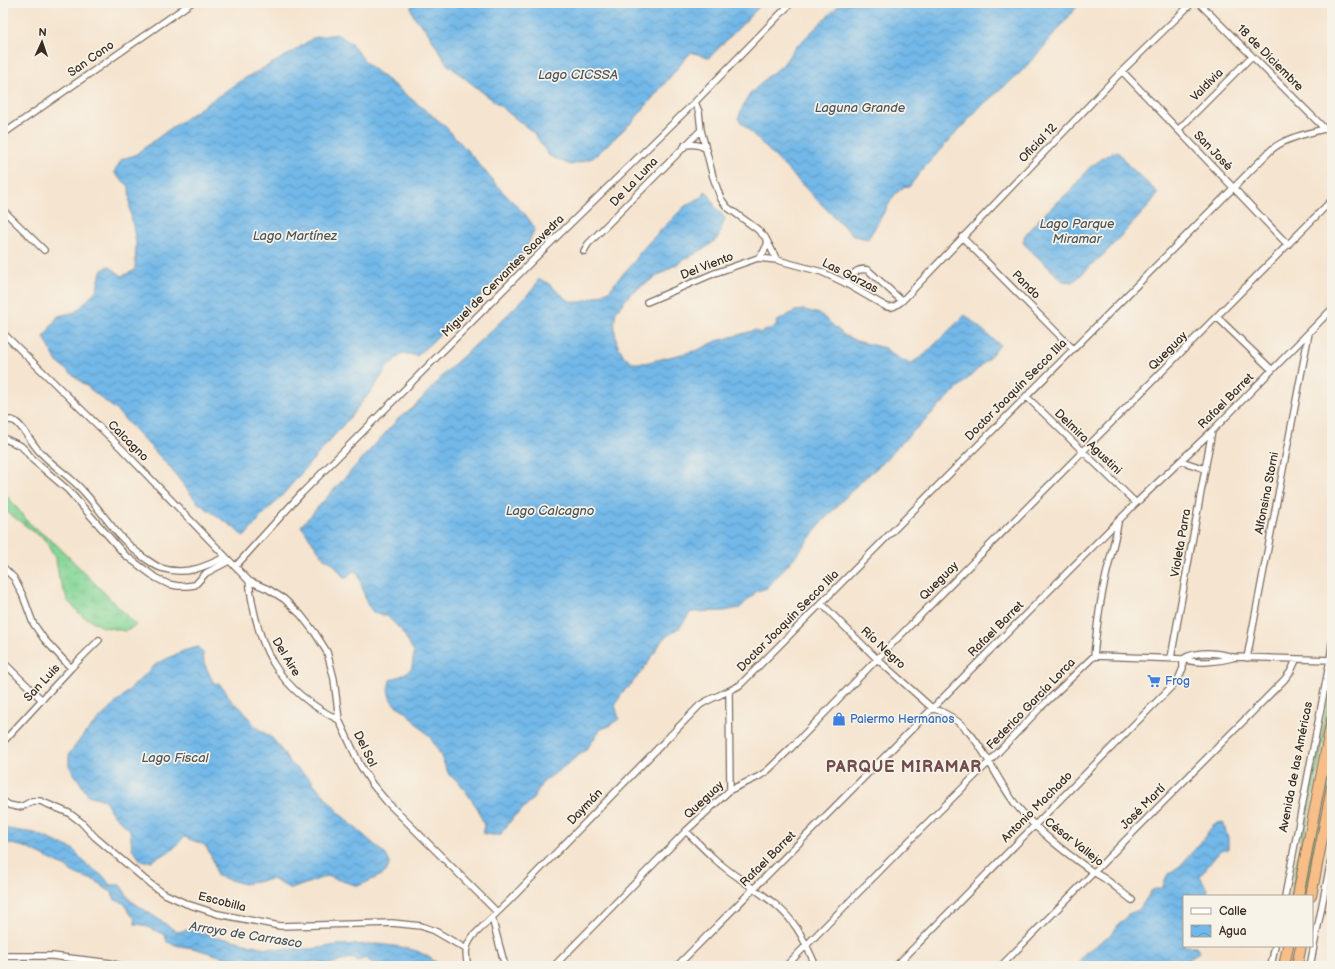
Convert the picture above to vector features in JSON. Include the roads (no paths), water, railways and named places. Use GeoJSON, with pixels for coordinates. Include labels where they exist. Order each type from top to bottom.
{"type":"FeatureCollection","features":[{"type":"Feature","properties":{"kind":"highway"},"geometry":{"type":"LineString","coordinates":[[1298,895],[1332,720]]}},
{"type":"Feature","properties":{"kind":"highway"},"geometry":{"type":"LineString","coordinates":[[1311,895],[1332,787]]}},
{"type":"Feature","properties":{"kind":"highway"},"geometry":{"type":"LineString","coordinates":[[1284,966],[1288,947]]}},
{"type":"Feature","properties":{"kind":"highway"},"geometry":{"type":"LineString","coordinates":[[1297,966],[1301,947]]}},
{"type":"Feature","properties":{"kind":"street","name":"San Cono"},"geometry":{"type":"LineString","coordinates":[[3,134],[191,3]]}},
{"type":"Feature","properties":{"kind":"street","name":"Miguel de Cervantes Saavedra"},"geometry":{"type":"LineString","coordinates":[[235,567],[252,546],[302,493],[535,258],[695,102],[791,3]]}},
{"type":"Feature","properties":{"kind":"street","name":"Oficial 12"},"geometry":{"type":"LineString","coordinates":[[902,301],[1122,71],[1192,3]]}},
{"type":"Feature","properties":{"kind":"street","name":"18 de Diciembre"},"geometry":{"type":"LineString","coordinates":[[1199,3],[1325,129]]}},
{"type":"Feature","properties":{"kind":"street","name":"Valdivia"},"geometry":{"type":"LineString","coordinates":[[1178,130],[1252,56]]}},
{"type":"Feature","properties":{"kind":"street","name":"San José"},"geometry":{"type":"LineString","coordinates":[[1122,71],[1288,245]]}},
{"type":"Feature","properties":{"kind":"street"},"geometry":{"type":"LineString","coordinates":[[695,102],[699,112],[701,130],[713,177],[721,199],[727,207],[758,229],[768,243],[777,260]]}},
{"type":"Feature","properties":{"kind":"street","name":"Doctor Joaquín Secco Illa"},"geometry":{"type":"LineString","coordinates":[[729,692],[740,685],[1278,144],[1332,127]]}},
{"type":"Feature","properties":{"kind":"street","name":"De La Luna"},"geometry":{"type":"LineString","coordinates":[[584,251],[588,244],[701,130]]}},
{"type":"Feature","properties":{"kind":"street"},"geometry":{"type":"LineString","coordinates":[[685,145],[698,145],[707,150]]}},
{"type":"Feature","properties":{"kind":"street","name":"Queguay"},"geometry":{"type":"LineString","coordinates":[[554,966],[686,831],[730,790],[740,784],[758,777],[767,771],[791,748],[877,659],[1332,200]]}},
{"type":"Feature","properties":{"kind":"street"},"geometry":{"type":"LineString","coordinates":[[3,210],[44,250]]}},
{"type":"Feature","properties":{"kind":"street","name":"Pando"},"geometry":{"type":"LineString","coordinates":[[962,237],[1073,349]]}},
{"type":"Feature","properties":{"kind":"street"},"geometry":{"type":"LineString","coordinates":[[758,258],[763,253],[768,243]]}},
{"type":"Feature","properties":{"kind":"street","name":"Las Garzas"},"geometry":{"type":"LineString","coordinates":[[758,258],[777,260],[822,272],[889,308],[897,306],[902,301]]}},
{"type":"Feature","properties":{"kind":"street","name":"Del Viento"},"geometry":{"type":"LineString","coordinates":[[647,302],[715,273],[758,258]]}},
{"type":"Feature","properties":{"kind":"street"},"geometry":{"type":"LineString","coordinates":[[845,283],[857,270],[868,270],[902,301]]}},
{"type":"Feature","properties":{"kind":"street","name":"Rafael Barret"},"geometry":{"type":"LineString","coordinates":[[677,966],[932,708],[1136,504],[1212,431],[1332,309]]}},
{"type":"Feature","properties":{"kind":"street"},"geometry":{"type":"LineString","coordinates":[[1217,317],[1272,370]]}},
{"type":"Feature","properties":{"kind":"street","name":"Calcagno"},"geometry":{"type":"LineString","coordinates":[[3,333],[121,448],[249,581]]}},
{"type":"Feature","properties":{"kind":"street","name":"Alfonsina Storni"},"geometry":{"type":"LineString","coordinates":[[1247,658],[1310,333]]}},
{"type":"Feature","properties":{"kind":"street","name":"Delmira Agustini"},"geometry":{"type":"LineString","coordinates":[[1026,396],[1136,504]]}},
{"type":"Feature","properties":{"kind":"street"},"geometry":{"type":"LineString","coordinates":[[3,422],[8,419],[14,420],[20,425],[41,454],[76,483],[131,548],[149,561],[161,568],[188,571],[227,559]]}},
{"type":"Feature","properties":{"kind":"street","name":"Violeta Parra"},"geometry":{"type":"LineString","coordinates":[[1171,658],[1212,431]]}},
{"type":"Feature","properties":{"kind":"street"},"geometry":{"type":"LineString","coordinates":[[3,438],[21,446],[33,460],[68,490],[125,555],[156,578],[168,584],[178,586],[195,585],[206,574],[227,559]]}},
{"type":"Feature","properties":{"kind":"street"},"geometry":{"type":"LineString","coordinates":[[1181,461],[1205,469]]}},
{"type":"Feature","properties":{"kind":"street"},"geometry":{"type":"LineString","coordinates":[[68,490],[76,483]]}},
{"type":"Feature","properties":{"kind":"street"},"geometry":{"type":"LineString","coordinates":[[1118,522],[1102,594],[1094,656],[1183,658],[1190,654],[1222,654],[1233,657],[1247,658],[1331,660]]}},
{"type":"Feature","properties":{"kind":"street"},"geometry":{"type":"LineString","coordinates":[[1106,534],[1114,537],[1115,540]]}},
{"type":"Feature","properties":{"kind":"street"},"geometry":{"type":"LineString","coordinates":[[125,555],[131,548]]}},
{"type":"Feature","properties":{"kind":"street"},"geometry":{"type":"LineString","coordinates":[[3,567],[14,578],[33,622],[44,639],[70,668]]}},
{"type":"Feature","properties":{"kind":"street","name":"Del Aire"},"geometry":{"type":"LineString","coordinates":[[249,581],[257,627],[270,657],[279,672],[292,688],[306,700],[320,710],[339,720]]}},
{"type":"Feature","properties":{"kind":"street","name":"Del Sol"},"geometry":{"type":"LineString","coordinates":[[249,581],[268,589],[284,599],[301,615],[316,633],[327,652],[331,666],[336,687],[339,720],[360,765],[379,793],[497,912]]}},
{"type":"Feature","properties":{"kind":"street","name":"Río Negro"},"geometry":{"type":"LineString","coordinates":[[820,603],[877,659],[932,708]]}},
{"type":"Feature","properties":{"kind":"street","name":"San Luis"},"geometry":{"type":"LineString","coordinates":[[3,742],[70,668],[99,640]]}},
{"type":"Feature","properties":{"kind":"street","name":"Avenida de las Américas"},"geometry":{"type":"LineString","coordinates":[[1285,895],[1331,660],[1332,643]]}},
{"type":"Feature","properties":{"kind":"street","name":"Federico García Lorca"},"geometry":{"type":"LineString","coordinates":[[786,966],[989,762],[1040,708],[1094,656]]}},
{"type":"Feature","properties":{"kind":"street","name":"Antonio Machado"},"geometry":{"type":"LineString","coordinates":[[896,966],[1178,680],[1183,668],[1183,658]]}},
{"type":"Feature","properties":{"kind":"street","name":"José Martí"},"geometry":{"type":"LineString","coordinates":[[1001,966],[1284,680],[1291,671],[1296,660]]}},
{"type":"Feature","properties":{"kind":"street"},"geometry":{"type":"LineString","coordinates":[[3,662],[40,700]]}},
{"type":"Feature","properties":{"kind":"street"},"geometry":{"type":"LineString","coordinates":[[729,692],[730,790]]}},
{"type":"Feature","properties":{"kind":"street","name":"Daymán"},"geometry":{"type":"LineString","coordinates":[[466,949],[473,936],[700,705],[709,699],[729,692]]}},
{"type":"Feature","properties":{"kind":"street","name":"César Vallejo"},"geometry":{"type":"LineString","coordinates":[[932,708],[942,711],[965,727],[975,739],[1009,796],[1034,825],[1094,873],[1108,880],[1132,900]]}},
{"type":"Feature","properties":{"kind":"street","name":"Escobilla"},"geometry":{"type":"LineString","coordinates":[[3,801],[18,807],[32,801],[40,801],[69,813],[81,822],[95,837],[148,883],[163,893],[187,904],[218,914],[280,926],[379,923],[421,926],[435,931],[466,949]]}},
{"type":"Feature","properties":{"kind":"street"},"geometry":{"type":"LineString","coordinates":[[686,831],[726,869],[786,914],[794,924],[816,966]]}},
{"type":"Feature","properties":{"kind":"street"},"geometry":{"type":"LineString","coordinates":[[1310,966],[1332,855]]}},
{"type":"Feature","properties":{"kind":"street"},"geometry":{"type":"LineString","coordinates":[[492,918],[505,966]]}},
{"type":"Feature","properties":{"kind":"street"},"geometry":{"type":"LineString","coordinates":[[1271,966],[1275,947]]}},
{"type":"Feature","properties":{"kind":"street"},"geometry":{"type":"LineString","coordinates":[[466,949],[468,966]]}},
{"type":"Feature","properties":{"kind":"street"},"geometry":{"type":"LineString","coordinates":[[3,956],[52,956],[121,966]]}},
{"type":"Feature","properties":{"kind":"water","name":"Lago CICSSA"},"geometry":{"type":"Polygon","coordinates":[[[412,3],[763,3],[709,58],[691,52],[634,120],[593,158],[571,165],[549,156],[534,133],[447,64],[427,31],[414,17],[411,8],[412,3]]]}},
{"type":"Feature","properties":{"kind":"water","name":"Laguna Grande"},"geometry":{"type":"Polygon","coordinates":[[[841,3],[1080,3],[1020,73],[979,108],[921,171],[909,187],[905,186],[895,194],[868,239],[854,236],[738,119],[749,95],[768,76],[782,66],[794,49],[841,3]]]}},
{"type":"Feature","properties":{"kind":"water","name":"Lago Martínez"},"geometry":{"type":"Polygon","coordinates":[[[336,34],[351,43],[367,64],[443,124],[498,187],[525,214],[535,228],[525,251],[505,275],[417,356],[403,353],[388,366],[375,386],[351,416],[244,537],[233,527],[197,502],[167,464],[116,410],[57,362],[44,337],[58,316],[75,312],[97,289],[101,271],[109,266],[122,276],[135,270],[136,242],[130,210],[129,186],[114,172],[122,159],[135,155],[240,81],[291,53],[313,38],[336,34]]]}},
{"type":"Feature","properties":{"kind":"water","name":"Lago Parque Miramar"},"geometry":{"type":"Polygon","coordinates":[[[1112,152],[1119,153],[1127,164],[1158,193],[1147,208],[1104,254],[1073,282],[1063,281],[1023,243],[1025,235],[1036,222],[1071,190],[1089,168],[1112,152]]]}},
{"type":"Feature","properties":{"kind":"water","name":"Lago Calcagno"},"geometry":{"type":"Polygon","coordinates":[[[705,191],[709,194],[715,207],[725,218],[718,238],[707,247],[632,292],[616,311],[614,326],[617,344],[624,356],[634,363],[645,363],[698,350],[717,341],[756,330],[760,333],[777,326],[776,322],[795,311],[804,310],[820,314],[844,335],[856,341],[885,348],[893,355],[910,364],[924,355],[965,315],[1000,345],[984,363],[898,446],[883,463],[860,482],[821,523],[799,552],[767,588],[757,591],[740,608],[724,611],[691,612],[680,627],[663,639],[648,663],[630,686],[624,690],[615,705],[619,719],[601,729],[586,750],[542,783],[532,800],[515,815],[500,835],[489,835],[483,833],[484,825],[478,809],[459,782],[449,775],[439,752],[430,737],[405,711],[394,704],[390,698],[388,690],[390,680],[403,675],[412,668],[414,652],[402,631],[387,616],[373,612],[367,604],[358,573],[353,571],[345,579],[333,563],[324,558],[301,526],[399,418],[412,409],[451,367],[493,329],[533,289],[539,279],[548,283],[566,299],[573,302],[581,302],[601,295],[610,290],[635,261],[639,253],[684,207],[703,197],[705,191]]]}},
{"type":"Feature","properties":{"kind":"water","name":"Lago Fiscal"},"geometry":{"type":"Polygon","coordinates":[[[198,647],[203,653],[204,663],[213,682],[220,685],[225,690],[232,702],[241,708],[255,726],[272,738],[289,762],[309,778],[340,814],[386,855],[390,863],[386,872],[358,886],[327,876],[291,889],[272,879],[244,884],[217,876],[213,860],[205,845],[184,837],[172,850],[151,861],[141,861],[132,848],[130,830],[111,812],[105,800],[88,795],[69,766],[69,754],[85,733],[156,664],[183,651],[198,647]]]}},
{"type":"Feature","properties":{"kind":"water"},"geometry":{"type":"Polygon","coordinates":[[[1223,822],[1228,838],[1228,850],[1222,850],[1200,876],[1207,889],[1208,895],[1183,895],[1183,947],[1196,947],[1199,952],[1190,958],[1192,966],[1076,966],[1085,953],[1113,933],[1119,923],[1124,920],[1128,914],[1139,910],[1152,890],[1162,888],[1168,874],[1180,866],[1201,842],[1214,824],[1223,822]]]}},
{"type":"Feature","properties":{"kind":"water"},"geometry":{"type":"Polygon","coordinates":[[[8,829],[35,833],[73,849],[86,864],[104,877],[110,885],[120,885],[130,900],[177,932],[188,930],[201,931],[215,938],[229,939],[260,947],[281,949],[312,949],[337,945],[378,944],[417,951],[442,966],[387,966],[372,963],[366,958],[358,961],[351,958],[325,966],[316,961],[299,966],[254,966],[193,948],[179,946],[167,942],[165,935],[143,925],[135,924],[135,919],[124,903],[115,900],[112,892],[96,881],[76,874],[66,867],[25,847],[3,842],[3,830],[8,829]]]}},
{"type":"Feature","properties":{"kind":"place","name":"Frog"},"geometry":{"type":"Point","coordinates":[1154,681]}},
{"type":"Feature","properties":{"kind":"place","name":"Palermo Hermanos"},"geometry":{"type":"Point","coordinates":[839,719]}},
{"type":"Feature","properties":{"kind":"district","name":"PARQUE MIRAMAR"},"geometry":{"type":"Point","coordinates":[904,767]}},
{"type":"Feature","properties":{"kind":"water label","name":"Arroyo de Carrasco"},"geometry":{"type":"Point","coordinates":[246,935]}}]}
